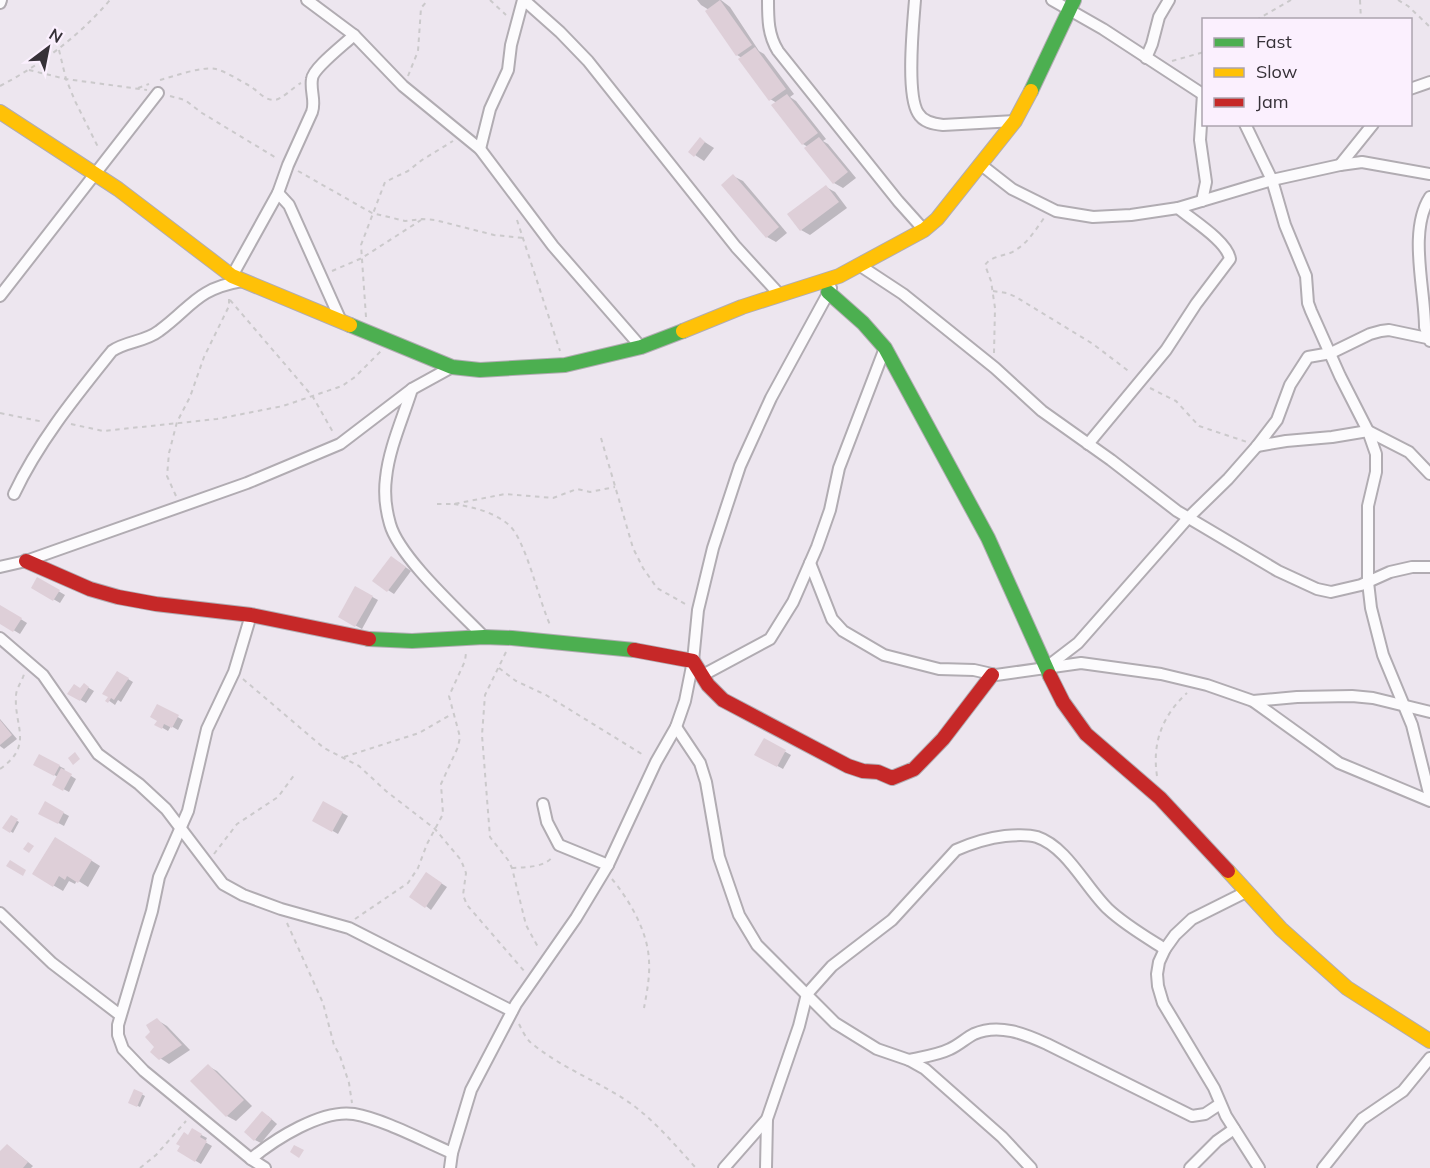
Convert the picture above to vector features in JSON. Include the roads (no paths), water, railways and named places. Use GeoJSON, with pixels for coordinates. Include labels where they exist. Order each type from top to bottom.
{"type":"FeatureCollection","features":[{"type":"Feature","properties":{"kind":"street"},"geometry":{"type":"LineString","coordinates":[[307,0],[354,35],[403,86],[480,149],[553,246],[641,347]]}},
{"type":"Feature","properties":{"kind":"street"},"geometry":{"type":"LineString","coordinates":[[480,149],[489,109],[508,70],[511,45],[524,0],[588,61],[736,247],[780,295]]}},
{"type":"Feature","properties":{"kind":"street"},"geometry":{"type":"LineString","coordinates":[[768,0],[769,28],[778,51],[898,201],[924,230]]}},
{"type":"Feature","properties":{"kind":"street"},"geometry":{"type":"LineString","coordinates":[[915,0],[912,91],[918,114],[932,123],[943,125],[1015,121]]}},
{"type":"Feature","properties":{"kind":"street"},"geometry":{"type":"LineString","coordinates":[[1052,0],[1072,5],[1103,29],[1202,94]]}},
{"type":"Feature","properties":{"kind":"street"},"geometry":{"type":"LineString","coordinates":[[1146,58],[1159,17],[1169,0]]}},
{"type":"Feature","properties":{"kind":"street"},"geometry":{"type":"LineString","coordinates":[[0,112],[96,175],[234,280],[452,367],[480,370],[565,365],[641,347],[742,307],[839,276],[924,230],[937,219],[1015,121],[1072,5]]}},
{"type":"Feature","properties":{"kind":"street"},"geometry":{"type":"LineString","coordinates":[[14,494],[21,478],[55,425],[112,351],[159,332],[195,299],[234,280],[278,193],[315,105],[312,78],[316,71],[354,35]]}},
{"type":"Feature","properties":{"kind":"street"},"geometry":{"type":"LineString","coordinates":[[1412,88],[1430,82]]}},
{"type":"Feature","properties":{"kind":"street"},"geometry":{"type":"LineString","coordinates":[[0,296],[158,93]]}},
{"type":"Feature","properties":{"kind":"street"},"geometry":{"type":"LineString","coordinates":[[1202,110],[1200,140],[1206,182],[1202,201]]}},
{"type":"Feature","properties":{"kind":"street"},"geometry":{"type":"LineString","coordinates":[[1246,126],[1272,180],[1285,225],[1306,276],[1308,303],[1340,376],[1368,431],[1376,454],[1376,472],[1368,506],[1368,582],[1371,608],[1383,655],[1412,725],[1430,799]]}},
{"type":"Feature","properties":{"kind":"street"},"geometry":{"type":"LineString","coordinates":[[1340,165],[1371,126]]}},
{"type":"Feature","properties":{"kind":"street"},"geometry":{"type":"LineString","coordinates":[[980,164],[1012,189],[1051,208],[1061,212],[1093,217],[1131,215],[1178,208],[1272,180],[1362,162],[1430,174]]}},
{"type":"Feature","properties":{"kind":"street"},"geometry":{"type":"LineString","coordinates":[[278,193],[287,201],[341,321]]}},
{"type":"Feature","properties":{"kind":"street"},"geometry":{"type":"LineString","coordinates":[[1046,668],[1078,643],[1188,518],[1228,479],[1257,446],[1277,420],[1288,390],[1305,361],[1312,355],[1331,353],[1381,331],[1389,330],[1429,340],[1421,273],[1420,236],[1423,212],[1430,197]]}},
{"type":"Feature","properties":{"kind":"street"},"geometry":{"type":"LineString","coordinates":[[1088,444],[1141,382],[1230,260],[1228,253],[1218,240],[1178,208]]}},
{"type":"Feature","properties":{"kind":"street"},"geometry":{"type":"LineString","coordinates":[[859,265],[903,294],[995,368],[1042,411],[1188,518],[1278,571],[1317,589],[1337,591],[1368,582],[1390,572],[1412,567],[1430,567]]}},
{"type":"Feature","properties":{"kind":"street"},"geometry":{"type":"LineString","coordinates":[[450,1168],[452,1153],[471,1090],[512,1011],[576,918],[606,868],[656,762],[676,727],[685,701],[693,661],[698,610],[713,548],[740,466],[771,398],[828,292],[839,276]]}},
{"type":"Feature","properties":{"kind":"street"},"geometry":{"type":"LineString","coordinates":[[828,292],[863,323],[885,348],[988,538],[1046,668],[1064,702],[1086,734],[1160,798],[1281,929],[1330,974],[1430,1041]]}},
{"type":"Feature","properties":{"kind":"street"},"geometry":{"type":"LineString","coordinates":[[703,675],[770,639],[793,602],[830,510],[839,468],[885,348]]}},
{"type":"Feature","properties":{"kind":"street"},"geometry":{"type":"LineString","coordinates":[[0,567],[26,561],[247,483],[340,444],[412,389],[452,367]]}},
{"type":"Feature","properties":{"kind":"street"},"geometry":{"type":"LineString","coordinates":[[412,389],[389,461],[386,478],[385,494],[389,524],[405,554],[484,637]]}},
{"type":"Feature","properties":{"kind":"street"},"geometry":{"type":"LineString","coordinates":[[1257,446],[1368,431],[1408,452],[1430,474]]}},
{"type":"Feature","properties":{"kind":"street"},"geometry":{"type":"LineString","coordinates":[[26,561],[90,589],[117,597],[251,615],[367,639],[412,641],[484,637],[512,638],[643,651],[693,661],[715,693],[732,705],[848,766],[894,778],[911,769],[933,752],[987,686],[992,675]]}},
{"type":"Feature","properties":{"kind":"street"},"geometry":{"type":"LineString","coordinates":[[810,563],[832,619],[843,631],[884,655],[939,669],[974,670],[992,675],[1081,663],[1161,674],[1198,683],[1252,701],[1339,763],[1430,799]]}},
{"type":"Feature","properties":{"kind":"street"},"geometry":{"type":"LineString","coordinates":[[251,615],[234,672],[207,729],[192,799],[159,877],[152,911],[120,1015],[118,1035],[123,1049],[144,1071],[265,1168]]}},
{"type":"Feature","properties":{"kind":"street"},"geometry":{"type":"LineString","coordinates":[[0,638],[43,675],[98,754],[158,801],[218,880],[230,888],[281,909],[343,926],[512,1011]]}},
{"type":"Feature","properties":{"kind":"street"},"geometry":{"type":"LineString","coordinates":[[1252,701],[1352,696],[1373,698],[1430,712]]}},
{"type":"Feature","properties":{"kind":"street"},"geometry":{"type":"LineString","coordinates":[[676,727],[703,770],[719,857],[739,915],[766,956],[850,1034],[925,1069],[1002,1137],[1031,1168]]}},
{"type":"Feature","properties":{"kind":"street"},"geometry":{"type":"LineString","coordinates":[[543,804],[547,822],[559,845],[606,868]]}},
{"type":"Feature","properties":{"kind":"street"},"geometry":{"type":"LineString","coordinates":[[766,1168],[767,1119],[800,1026],[807,994],[832,966],[892,920],[956,850],[992,838],[1031,836],[1048,843],[1070,863],[1107,908],[1125,923],[1165,949]]}},
{"type":"Feature","properties":{"kind":"street"},"geometry":{"type":"LineString","coordinates":[[1246,892],[1192,919],[1175,935],[1165,949],[1159,962],[1158,974],[1160,996],[1214,1088],[1234,1129],[1259,1168]]}},
{"type":"Feature","properties":{"kind":"street"},"geometry":{"type":"LineString","coordinates":[[0,913],[52,963],[120,1015]]}},
{"type":"Feature","properties":{"kind":"street"},"geometry":{"type":"LineString","coordinates":[[909,1060],[951,1049],[973,1034],[985,1030],[1004,1029],[1047,1044],[1192,1116],[1203,1115],[1220,1104]]}},
{"type":"Feature","properties":{"kind":"street"},"geometry":{"type":"LineString","coordinates":[[1323,1168],[1362,1119],[1403,1091],[1430,1058]]}},
{"type":"Feature","properties":{"kind":"street"},"geometry":{"type":"LineString","coordinates":[[251,1158],[273,1141],[307,1124],[331,1116],[354,1114],[392,1127],[452,1153]]}},
{"type":"Feature","properties":{"kind":"street"},"geometry":{"type":"LineString","coordinates":[[724,1168],[767,1119]]}},
{"type":"Feature","properties":{"kind":"street"},"geometry":{"type":"LineString","coordinates":[[1190,1168],[1217,1141],[1234,1129]]}}]}
